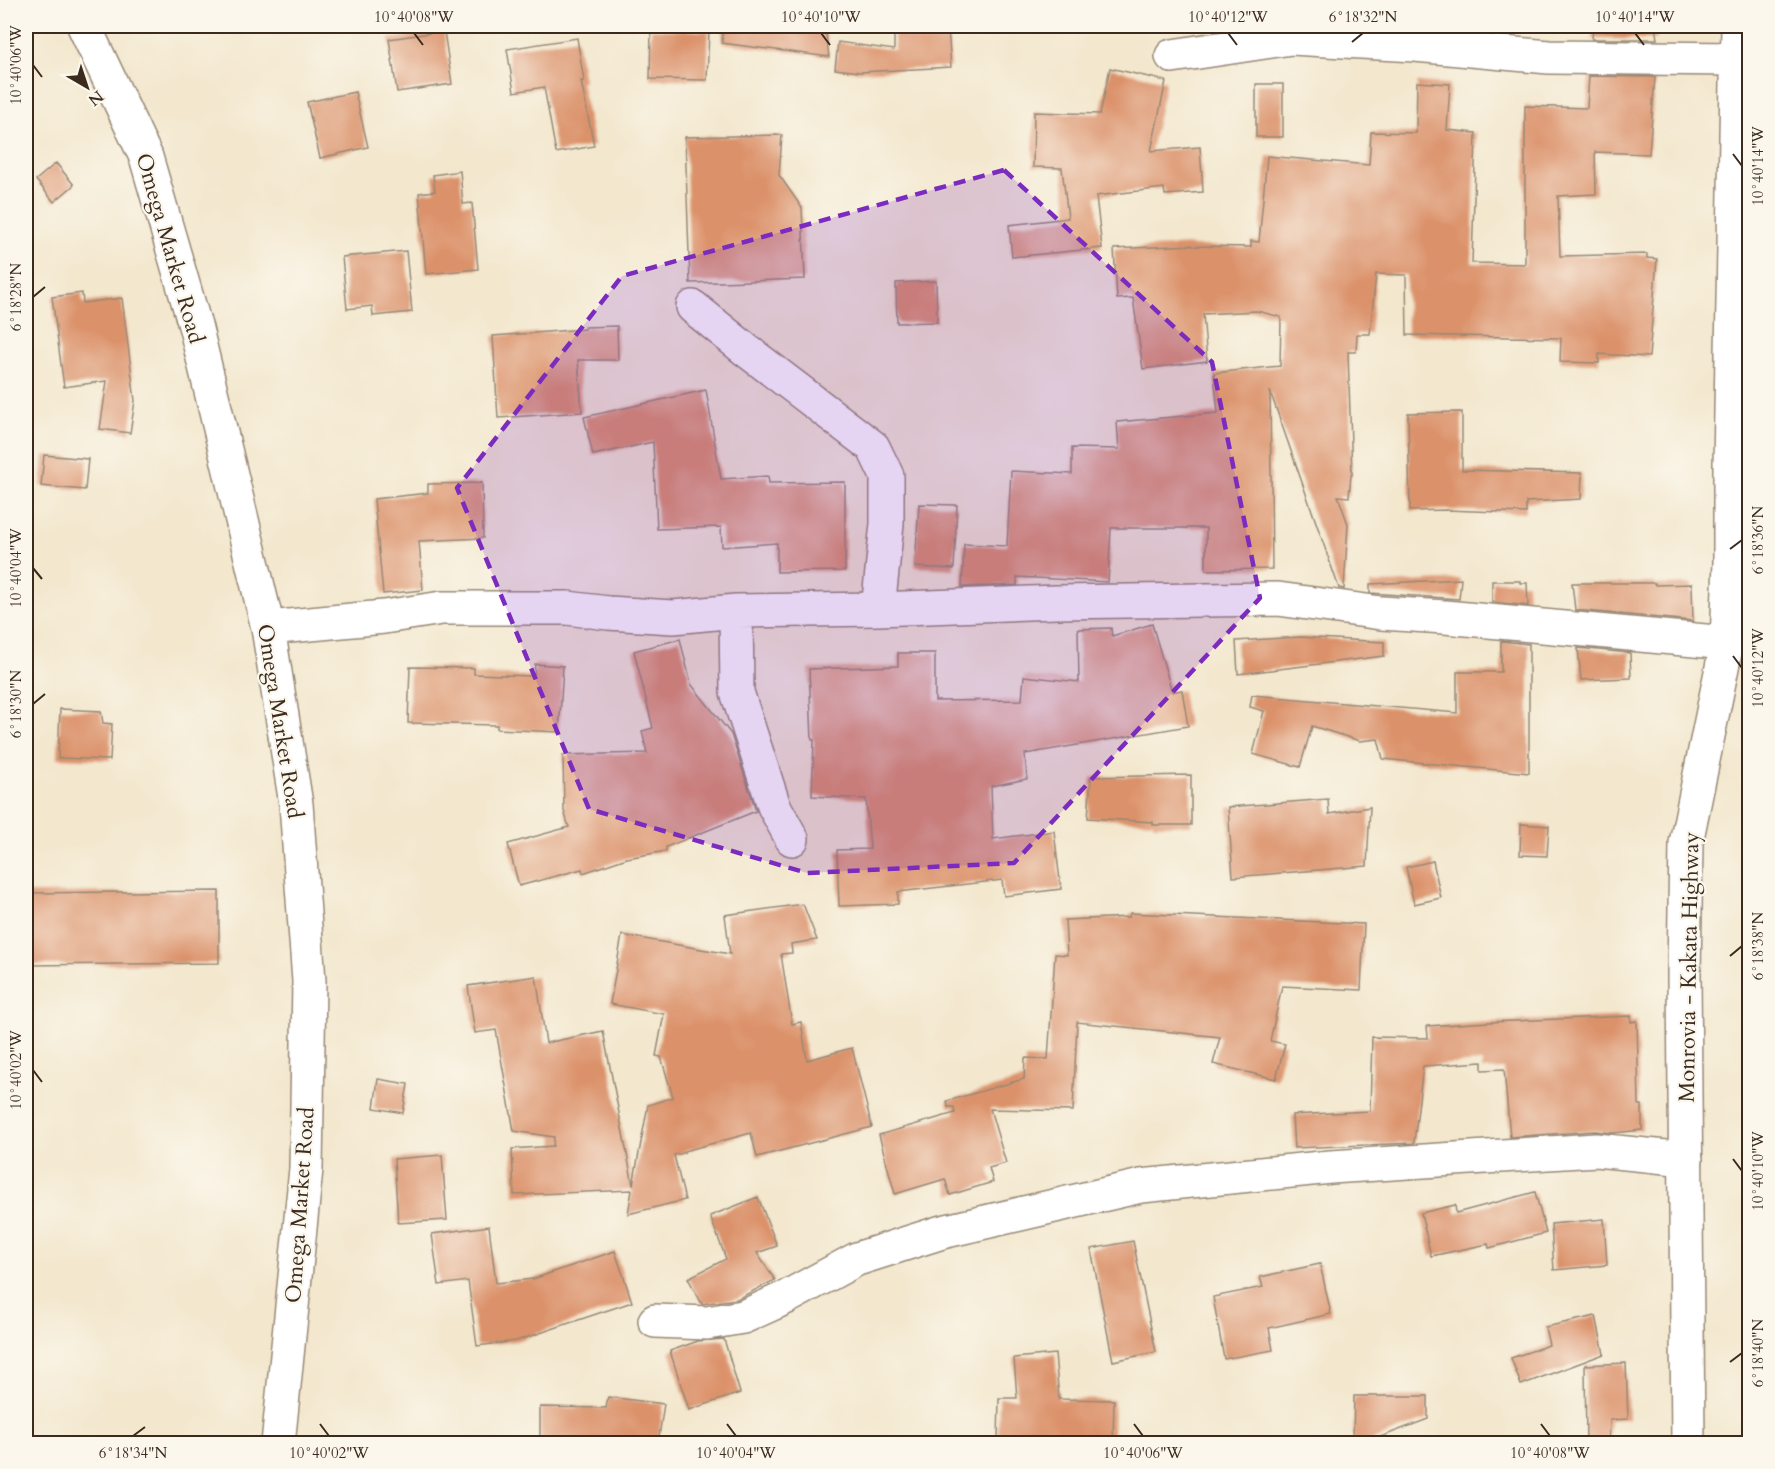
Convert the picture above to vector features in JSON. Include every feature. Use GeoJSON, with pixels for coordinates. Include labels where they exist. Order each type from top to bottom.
{"type":"FeatureCollection","features":[{"type":"Feature","properties":{"kind":"main road","name":"Omega Market Road"},"geometry":{"type":"LineString","coordinates":[[84,26],[146,157],[196,329],[268,628],[296,804],[309,981],[306,1169],[278,1443]]}},
{"type":"Feature","properties":{"kind":"main road","name":"Monrovia - Kakata Highway"},"geometry":{"type":"LineString","coordinates":[[1688,1443],[1684,975],[1686,843],[1727,643],[1730,561],[1740,467],[1738,26]]}},
{"type":"Feature","properties":{"kind":"main road"},"geometry":{"type":"LineString","coordinates":[[1172,56],[1291,38],[1415,45],[1548,57],[1737,59]]}},
{"type":"Feature","properties":{"kind":"main road"},"geometry":{"type":"LineString","coordinates":[[693,307],[873,447],[887,476],[887,524],[878,609]]}},
{"type":"Feature","properties":{"kind":"main road"},"geometry":{"type":"LineString","coordinates":[[268,628],[384,617],[442,608],[567,608],[674,617],[735,611],[878,609],[1056,602],[1278,599],[1381,613],[1727,643]]}},
{"type":"Feature","properties":{"kind":"main road"},"geometry":{"type":"LineString","coordinates":[[735,611],[737,692],[774,806],[792,838]]}},
{"type":"Feature","properties":{"kind":"main road"},"geometry":{"type":"LineString","coordinates":[[655,1321],[707,1323],[743,1317],[787,1297],[857,1259],[942,1232],[1142,1186],[1331,1167],[1596,1150],[1686,1159]]}},
{"type":"Feature","properties":{"kind":"highlighted area"},"geometry":{"type":"Polygon","coordinates":[[[1004,170],[1212,362],[1260,598],[1014,863],[807,873],[589,809],[457,488],[622,276],[1004,170]]]}},
{"type":"Feature","properties":{"kind":"building"},"geometry":{"type":"Polygon","coordinates":[[[723,26],[825,26],[829,57],[722,43],[723,26]]]}},
{"type":"Feature","properties":{"kind":"building"},"geometry":{"type":"Polygon","coordinates":[[[894,26],[925,26],[925,30],[948,29],[951,67],[860,72],[835,69],[838,42],[894,50],[894,26]]]}},
{"type":"Feature","properties":{"kind":"building"},"geometry":{"type":"Polygon","coordinates":[[[1593,26],[1655,26],[1657,39],[1592,39],[1593,26]]]}},
{"type":"Feature","properties":{"kind":"building"},"geometry":{"type":"Polygon","coordinates":[[[651,29],[709,31],[707,80],[650,79],[651,29]]]}},
{"type":"Feature","properties":{"kind":"building"},"geometry":{"type":"Polygon","coordinates":[[[444,31],[452,84],[397,92],[389,39],[444,31]]]}},
{"type":"Feature","properties":{"kind":"building"},"geometry":{"type":"Polygon","coordinates":[[[577,38],[584,81],[581,81],[594,146],[556,153],[544,87],[514,92],[507,49],[577,38]]]}},
{"type":"Feature","properties":{"kind":"building"},"geometry":{"type":"Polygon","coordinates":[[[1110,68],[1166,81],[1151,151],[1200,147],[1203,192],[1165,195],[1164,188],[1096,196],[1102,248],[1012,257],[1009,225],[1068,218],[1062,168],[1033,167],[1034,112],[1100,114],[1110,68]]]}},
{"type":"Feature","properties":{"kind":"building"},"geometry":{"type":"Polygon","coordinates":[[[1589,76],[1655,77],[1649,154],[1595,152],[1596,194],[1558,196],[1560,256],[1647,254],[1647,258],[1657,259],[1649,357],[1599,354],[1599,363],[1560,362],[1561,338],[1407,335],[1406,275],[1376,274],[1370,334],[1357,334],[1356,352],[1348,352],[1352,475],[1349,497],[1338,496],[1348,524],[1344,589],[1339,588],[1270,391],[1272,569],[1206,570],[1206,528],[1111,528],[1108,582],[1017,577],[1017,585],[962,587],[964,544],[1007,546],[1011,471],[1072,474],[1072,448],[1119,449],[1117,422],[1218,413],[1214,373],[1280,366],[1281,317],[1257,311],[1203,314],[1207,361],[1143,369],[1133,298],[1117,299],[1114,249],[1192,245],[1251,247],[1251,241],[1259,242],[1267,156],[1369,165],[1371,132],[1416,133],[1417,82],[1450,84],[1447,130],[1476,133],[1472,263],[1525,264],[1525,106],[1587,108],[1589,76]]]}},
{"type":"Feature","properties":{"kind":"building"},"geometry":{"type":"Polygon","coordinates":[[[1256,84],[1283,84],[1283,137],[1256,137],[1256,84]]]}},
{"type":"Feature","properties":{"kind":"building"},"geometry":{"type":"Polygon","coordinates":[[[355,92],[368,147],[320,158],[307,102],[355,92]]]}},
{"type":"Feature","properties":{"kind":"building"},"geometry":{"type":"Polygon","coordinates":[[[782,135],[779,175],[802,208],[805,279],[690,283],[685,137],[782,135]]]}},
{"type":"Feature","properties":{"kind":"building"},"geometry":{"type":"Polygon","coordinates":[[[56,163],[74,185],[54,202],[36,180],[56,163]]]}},
{"type":"Feature","properties":{"kind":"building"},"geometry":{"type":"Polygon","coordinates":[[[460,171],[463,204],[472,203],[478,269],[426,274],[419,193],[435,191],[433,175],[460,171]]]}},
{"type":"Feature","properties":{"kind":"building"},"geometry":{"type":"Polygon","coordinates":[[[406,251],[412,312],[373,316],[372,306],[347,309],[342,257],[406,251]]]}},
{"type":"Feature","properties":{"kind":"building"},"geometry":{"type":"Polygon","coordinates":[[[936,281],[937,322],[897,323],[896,283],[936,281]]]}},
{"type":"Feature","properties":{"kind":"building"},"geometry":{"type":"Polygon","coordinates":[[[82,293],[83,303],[122,298],[135,401],[130,433],[100,429],[107,381],[64,387],[52,297],[82,293]]]}},
{"type":"Feature","properties":{"kind":"building"},"geometry":{"type":"Polygon","coordinates":[[[617,326],[618,360],[578,360],[582,412],[498,418],[493,336],[617,326]]]}},
{"type":"Feature","properties":{"kind":"building"},"geometry":{"type":"Polygon","coordinates":[[[706,390],[721,479],[768,476],[769,483],[845,482],[845,571],[777,572],[777,543],[722,547],[721,527],[657,529],[653,442],[593,455],[584,417],[706,390]]]}},
{"type":"Feature","properties":{"kind":"building"},"geometry":{"type":"Polygon","coordinates":[[[1462,412],[1462,470],[1582,473],[1581,499],[1526,502],[1526,513],[1410,511],[1408,413],[1462,412]]]}},
{"type":"Feature","properties":{"kind":"building"},"geometry":{"type":"Polygon","coordinates":[[[44,455],[88,459],[85,490],[41,486],[44,455]]]}},
{"type":"Feature","properties":{"kind":"building"},"geometry":{"type":"Polygon","coordinates":[[[482,483],[483,538],[419,541],[423,590],[383,594],[374,499],[428,493],[428,484],[482,483]]]}},
{"type":"Feature","properties":{"kind":"building"},"geometry":{"type":"Polygon","coordinates":[[[919,504],[957,505],[954,569],[915,567],[919,504]]]}},
{"type":"Feature","properties":{"kind":"building"},"geometry":{"type":"Polygon","coordinates":[[[1461,579],[1459,599],[1370,593],[1370,584],[1461,579]]]}},
{"type":"Feature","properties":{"kind":"building"},"geometry":{"type":"Polygon","coordinates":[[[1492,581],[1527,583],[1528,606],[1492,602],[1492,581]]]}},
{"type":"Feature","properties":{"kind":"building"},"geometry":{"type":"Polygon","coordinates":[[[1572,583],[1692,584],[1693,621],[1575,610],[1572,583]]]}},
{"type":"Feature","properties":{"kind":"building"},"geometry":{"type":"Polygon","coordinates":[[[1152,624],[1172,692],[1182,690],[1188,726],[1025,754],[1027,779],[991,786],[993,839],[1054,831],[1061,889],[1004,896],[1002,880],[898,892],[898,904],[839,906],[837,850],[870,849],[866,799],[812,796],[814,740],[812,740],[809,669],[898,666],[898,653],[935,653],[935,701],[1022,700],[1024,676],[1079,682],[1078,629],[1111,628],[1112,636],[1152,624]]]}},
{"type":"Feature","properties":{"kind":"building"},"geometry":{"type":"Polygon","coordinates":[[[1301,637],[1384,642],[1384,656],[1238,674],[1236,641],[1301,637]]]}},
{"type":"Feature","properties":{"kind":"building"},"geometry":{"type":"Polygon","coordinates":[[[680,639],[691,684],[731,734],[756,811],[666,847],[666,851],[627,858],[583,873],[582,869],[519,886],[508,844],[569,827],[564,811],[563,755],[647,753],[642,731],[653,728],[634,651],[680,639]]]}},
{"type":"Feature","properties":{"kind":"building"},"geometry":{"type":"Polygon","coordinates":[[[1501,641],[1529,644],[1529,773],[1383,759],[1378,739],[1360,741],[1312,726],[1300,767],[1253,754],[1264,711],[1250,707],[1252,695],[1457,713],[1457,672],[1501,672],[1501,641]]]}},
{"type":"Feature","properties":{"kind":"building"},"geometry":{"type":"Polygon","coordinates":[[[1578,648],[1630,653],[1631,678],[1581,680],[1578,648]]]}},
{"type":"Feature","properties":{"kind":"building"},"geometry":{"type":"Polygon","coordinates":[[[535,664],[563,666],[559,732],[497,729],[497,725],[408,723],[410,667],[474,668],[474,674],[534,676],[535,664]]]}},
{"type":"Feature","properties":{"kind":"building"},"geometry":{"type":"Polygon","coordinates":[[[60,709],[101,711],[103,723],[112,724],[110,760],[58,758],[60,709]]]}},
{"type":"Feature","properties":{"kind":"building"},"geometry":{"type":"Polygon","coordinates":[[[1191,775],[1191,825],[1153,825],[1153,822],[1088,818],[1091,777],[1191,775]]]}},
{"type":"Feature","properties":{"kind":"building"},"geometry":{"type":"Polygon","coordinates":[[[1328,799],[1329,814],[1370,807],[1367,866],[1233,877],[1228,807],[1328,799]]]}},
{"type":"Feature","properties":{"kind":"building"},"geometry":{"type":"Polygon","coordinates":[[[1521,824],[1549,826],[1547,856],[1520,855],[1521,824]]]}},
{"type":"Feature","properties":{"kind":"building"},"geometry":{"type":"Polygon","coordinates":[[[1433,861],[1441,898],[1414,904],[1406,867],[1433,861]]]}},
{"type":"Feature","properties":{"kind":"building"},"geometry":{"type":"Polygon","coordinates":[[[219,891],[219,963],[27,965],[28,893],[219,891]]]}},
{"type":"Feature","properties":{"kind":"building"},"geometry":{"type":"Polygon","coordinates":[[[803,904],[817,940],[791,944],[792,953],[781,954],[792,1024],[801,1022],[807,1060],[852,1048],[872,1127],[757,1157],[751,1133],[684,1151],[684,1153],[674,1155],[685,1200],[628,1214],[632,1190],[514,1195],[512,1149],[553,1146],[554,1137],[514,1131],[496,1030],[475,1033],[468,986],[536,976],[546,1043],[603,1031],[633,1185],[648,1105],[673,1097],[661,1057],[656,1056],[664,1014],[610,1004],[622,935],[730,954],[725,915],[803,904]]]}},
{"type":"Feature","properties":{"kind":"building"},"geometry":{"type":"Polygon","coordinates":[[[1130,913],[1364,924],[1361,990],[1282,986],[1270,1041],[1285,1044],[1276,1079],[1213,1064],[1220,1037],[1077,1022],[1073,1111],[990,1109],[1006,1163],[989,1168],[993,1182],[950,1195],[945,1179],[895,1194],[879,1135],[955,1113],[954,1107],[948,1107],[947,1101],[1024,1079],[1025,1058],[1048,1059],[1055,954],[1067,955],[1065,920],[1129,917],[1130,913]]]}},
{"type":"Feature","properties":{"kind":"building"},"geometry":{"type":"Polygon","coordinates":[[[1631,1016],[1631,1022],[1637,1021],[1639,1105],[1642,1105],[1642,1130],[1510,1137],[1504,1069],[1482,1070],[1482,1062],[1423,1066],[1414,1143],[1294,1148],[1292,1115],[1370,1111],[1372,1037],[1428,1038],[1427,1026],[1631,1016]]]}},
{"type":"Feature","properties":{"kind":"building"},"geometry":{"type":"Polygon","coordinates":[[[378,1079],[408,1084],[403,1113],[374,1108],[378,1079]]]}},
{"type":"Feature","properties":{"kind":"building"},"geometry":{"type":"Polygon","coordinates":[[[442,1155],[447,1220],[398,1223],[394,1159],[442,1155]]]}},
{"type":"Feature","properties":{"kind":"building"},"geometry":{"type":"Polygon","coordinates":[[[1535,1192],[1546,1233],[1489,1248],[1488,1244],[1431,1256],[1421,1213],[1455,1205],[1456,1213],[1535,1192]]]}},
{"type":"Feature","properties":{"kind":"building"},"geometry":{"type":"Polygon","coordinates":[[[758,1197],[777,1246],[757,1253],[775,1280],[737,1299],[702,1304],[688,1278],[726,1259],[710,1216],[758,1197]]]}},
{"type":"Feature","properties":{"kind":"building"},"geometry":{"type":"Polygon","coordinates":[[[1604,1219],[1607,1265],[1554,1270],[1551,1224],[1604,1219]]]}},
{"type":"Feature","properties":{"kind":"building"},"geometry":{"type":"Polygon","coordinates":[[[489,1226],[496,1283],[533,1279],[615,1251],[632,1302],[516,1341],[477,1346],[468,1281],[439,1285],[432,1234],[489,1226]]]}},
{"type":"Feature","properties":{"kind":"building"},"geometry":{"type":"Polygon","coordinates":[[[1133,1241],[1156,1352],[1113,1361],[1091,1249],[1133,1241]]]}},
{"type":"Feature","properties":{"kind":"building"},"geometry":{"type":"Polygon","coordinates":[[[1320,1264],[1331,1314],[1269,1328],[1273,1350],[1224,1359],[1213,1297],[1263,1287],[1260,1277],[1320,1264]]]}},
{"type":"Feature","properties":{"kind":"building"},"geometry":{"type":"Polygon","coordinates":[[[1596,1316],[1604,1354],[1521,1385],[1511,1358],[1549,1345],[1545,1327],[1596,1316]]]}},
{"type":"Feature","properties":{"kind":"building"},"geometry":{"type":"Polygon","coordinates":[[[724,1339],[740,1393],[689,1410],[670,1351],[698,1341],[724,1339]]]}},
{"type":"Feature","properties":{"kind":"building"},"geometry":{"type":"Polygon","coordinates":[[[1055,1354],[1059,1399],[1114,1400],[1113,1443],[998,1441],[999,1398],[1017,1398],[1014,1358],[1055,1354]]]}},
{"type":"Feature","properties":{"kind":"building"},"geometry":{"type":"Polygon","coordinates":[[[1626,1363],[1628,1419],[1610,1420],[1609,1443],[1586,1443],[1585,1365],[1626,1363]]]}},
{"type":"Feature","properties":{"kind":"building"},"geometry":{"type":"Polygon","coordinates":[[[1354,1396],[1428,1396],[1428,1419],[1370,1441],[1353,1440],[1354,1396]]]}},
{"type":"Feature","properties":{"kind":"building"},"geometry":{"type":"Polygon","coordinates":[[[608,1397],[664,1404],[658,1443],[540,1443],[540,1407],[606,1408],[608,1397]]]}}]}
